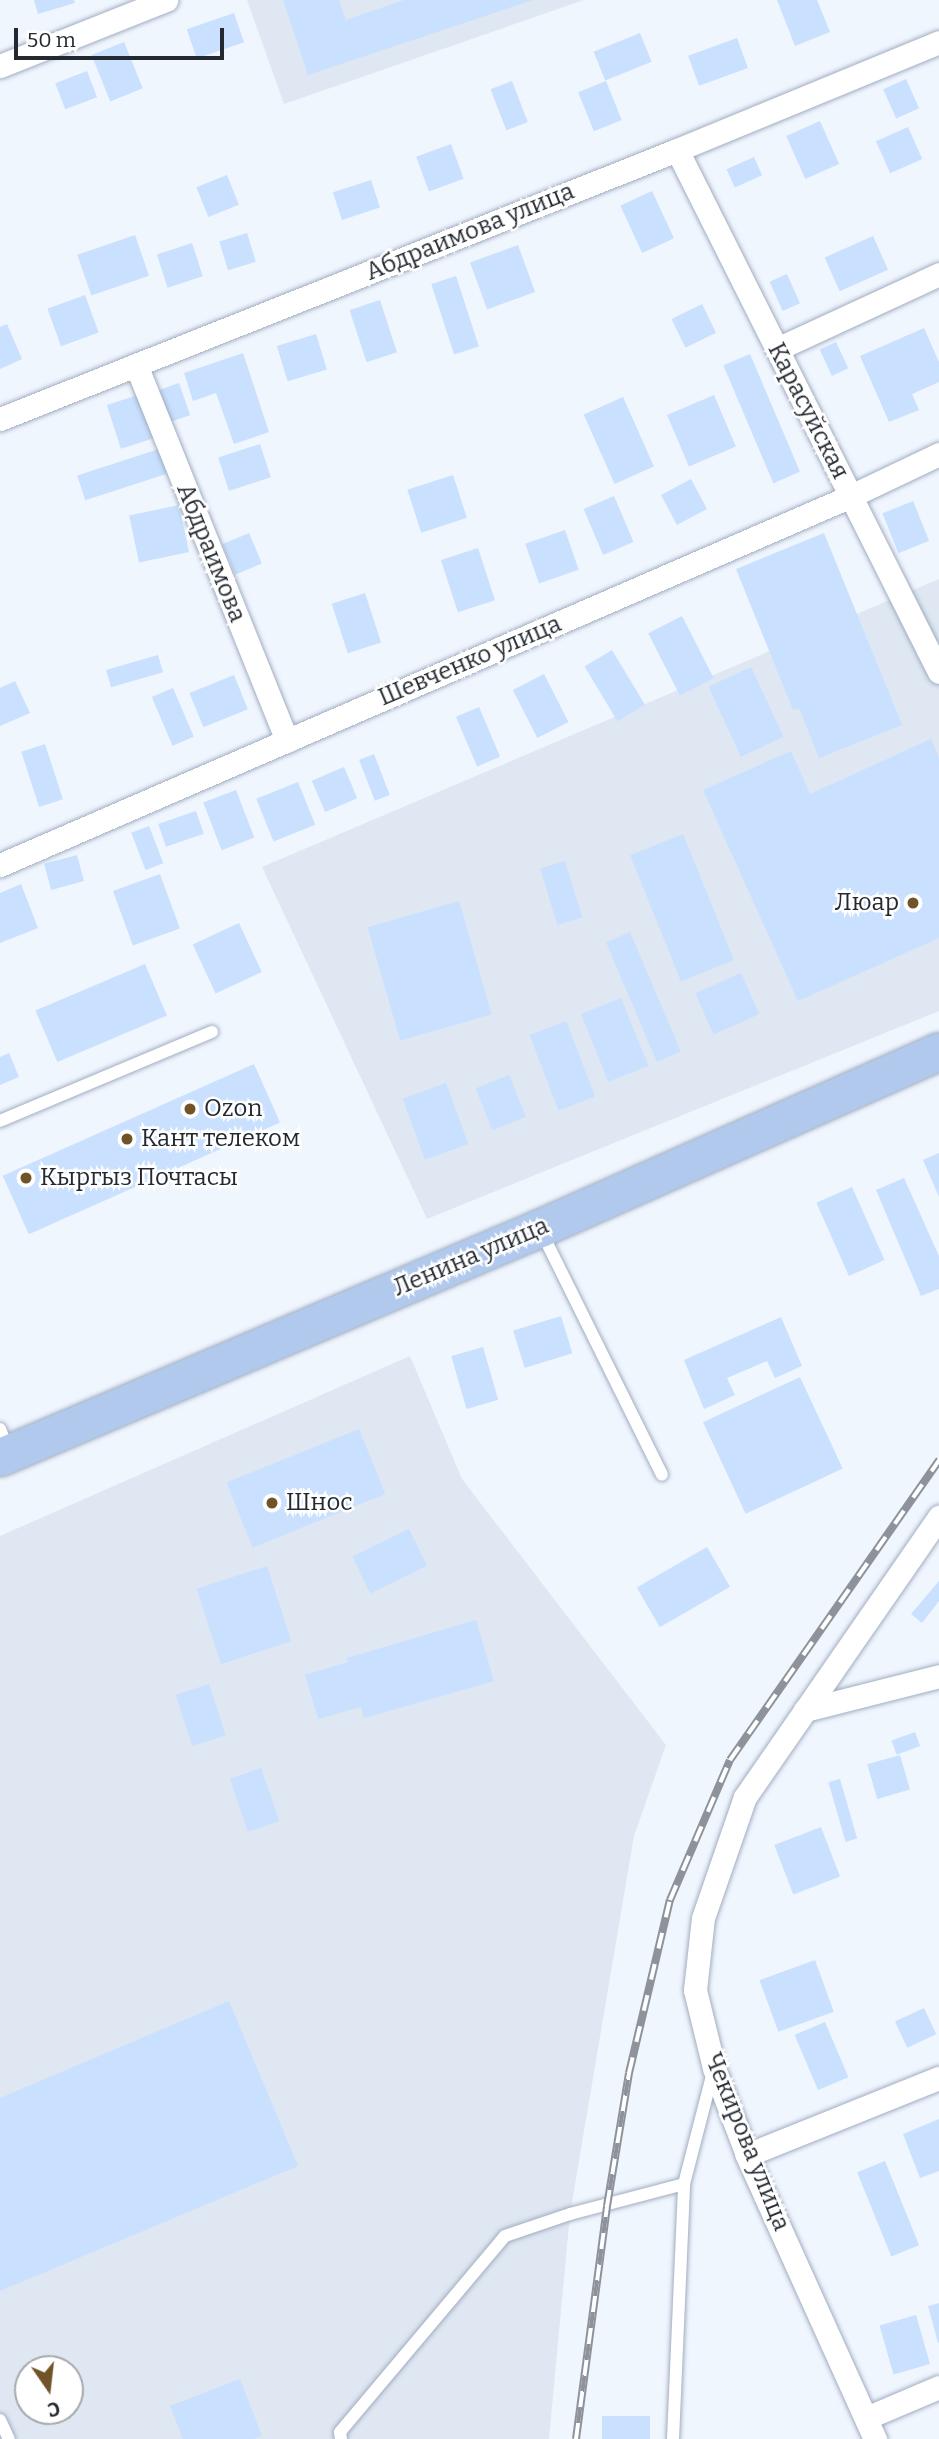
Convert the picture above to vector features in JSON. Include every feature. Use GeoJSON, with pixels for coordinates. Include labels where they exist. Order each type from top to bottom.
{"type":"FeatureCollection","features":[{"type":"Feature","properties":{"kind":"main road","name":"Ленина улица"},"geometry":{"type":"LineString","coordinates":[[3,1446],[540,1228],[939,1051]]}},
{"type":"Feature","properties":{"kind":"street"},"geometry":{"type":"LineString","coordinates":[[0,66],[166,0]]}},
{"type":"Feature","properties":{"kind":"street","name":"Абдраимова улица"},"geometry":{"type":"LineString","coordinates":[[0,419],[677,150],[939,42]]}},
{"type":"Feature","properties":{"kind":"street","name":"Карасуйская"},"geometry":{"type":"LineString","coordinates":[[677,150],[939,672]]}},
{"type":"Feature","properties":{"kind":"street"},"geometry":{"type":"LineString","coordinates":[[777,349],[939,274]]}},
{"type":"Feature","properties":{"kind":"street","name":"Абдраимова"},"geometry":{"type":"LineString","coordinates":[[136,365],[287,741]]}},
{"type":"Feature","properties":{"kind":"street","name":"Шевченко улица"},"geometry":{"type":"LineString","coordinates":[[2,858],[287,741],[851,496],[939,454]]}},
{"type":"Feature","properties":{"kind":"street","name":"Чекирова улица"},"geometry":{"type":"LineString","coordinates":[[870,2429],[747,2155],[714,2068],[695,1990],[702,1918],[745,1797],[939,1517]]}},
{"type":"Feature","properties":{"kind":"street"},"geometry":{"type":"LineString","coordinates":[[805,1710],[939,1676]]}},
{"type":"Feature","properties":{"kind":"street"},"geometry":{"type":"LineString","coordinates":[[747,2155],[939,2078]]}},
{"type":"Feature","properties":{"kind":"street"},"geometry":{"type":"LineString","coordinates":[[870,2429],[939,2387]]}},
{"type":"Feature","properties":{"kind":"lane"},"geometry":{"type":"LineString","coordinates":[[0,1121],[212,1032]]}},
{"type":"Feature","properties":{"kind":"lane"},"geometry":{"type":"LineString","coordinates":[[540,1228],[662,1475]]}},
{"type":"Feature","properties":{"kind":"lane"},"geometry":{"type":"LineString","coordinates":[[673,2439],[684,2184],[714,2068]]}},
{"type":"Feature","properties":{"kind":"lane"},"geometry":{"type":"LineString","coordinates":[[341,2439],[340,2432],[505,2236],[570,2214],[684,2184]]}},
{"type":"Feature","properties":{"kind":"lane"},"geometry":{"type":"LineString","coordinates":[[0,2420],[9,2439]]}},
{"type":"Feature","properties":{"kind":"shaded area"},"geometry":{"type":"Polygon","coordinates":[[[247,0],[584,0],[284,104],[247,0]]]}},
{"type":"Feature","properties":{"kind":"shaded area"},"geometry":{"type":"Polygon","coordinates":[[[939,579],[939,1011],[427,1219],[262,867],[939,579]]]}},
{"type":"Feature","properties":{"kind":"shaded area"},"geometry":{"type":"Polygon","coordinates":[[[410,1356],[462,1479],[666,1745],[634,1836],[570,2214],[549,2439],[0,2439],[0,1536],[410,1356]]]}},
{"type":"Feature","properties":{"kind":"building"},"geometry":{"type":"Polygon","coordinates":[[[34,0],[74,0],[75,3],[38,14],[34,0]]]}},
{"type":"Feature","properties":{"kind":"building"},"geometry":{"type":"Polygon","coordinates":[[[283,0],[339,0],[346,20],[404,0],[533,0],[308,75],[283,0]]]}},
{"type":"Feature","properties":{"kind":"building"},"geometry":{"type":"Polygon","coordinates":[[[777,0],[817,0],[830,32],[795,46],[777,0]]]}},
{"type":"Feature","properties":{"kind":"building"},"geometry":{"type":"Polygon","coordinates":[[[234,13],[244,42],[197,59],[187,29],[234,13]]]}},
{"type":"Feature","properties":{"kind":"building"},"geometry":{"type":"Polygon","coordinates":[[[640,33],[652,62],[605,80],[594,52],[640,33]]]}},
{"type":"Feature","properties":{"kind":"building"},"geometry":{"type":"Polygon","coordinates":[[[737,38],[748,68],[699,86],[688,56],[737,38]]]}},
{"type":"Feature","properties":{"kind":"building"},"geometry":{"type":"Polygon","coordinates":[[[124,42],[143,88],[110,101],[92,55],[124,42]]]}},
{"type":"Feature","properties":{"kind":"building"},"geometry":{"type":"Polygon","coordinates":[[[87,71],[97,97],[65,109],[55,83],[87,71]]]}},
{"type":"Feature","properties":{"kind":"building"},"geometry":{"type":"Polygon","coordinates":[[[906,79],[919,108],[896,118],[883,89],[906,79]]]}},
{"type":"Feature","properties":{"kind":"building"},"geometry":{"type":"Polygon","coordinates":[[[512,81],[528,122],[506,130],[491,89],[512,81]]]}},
{"type":"Feature","properties":{"kind":"building"},"geometry":{"type":"Polygon","coordinates":[[[606,81],[622,120],[594,131],[578,92],[606,81]]]}},
{"type":"Feature","properties":{"kind":"building"},"geometry":{"type":"Polygon","coordinates":[[[820,121],[839,164],[805,179],[786,136],[820,121]]]}},
{"type":"Feature","properties":{"kind":"building"},"geometry":{"type":"Polygon","coordinates":[[[908,127],[922,159],[890,173],[876,141],[908,127]]]}},
{"type":"Feature","properties":{"kind":"building"},"geometry":{"type":"Polygon","coordinates":[[[451,144],[464,179],[429,191],[416,157],[451,144]]]}},
{"type":"Feature","properties":{"kind":"building"},"geometry":{"type":"Polygon","coordinates":[[[754,157],[762,175],[735,187],[727,169],[754,157]]]}},
{"type":"Feature","properties":{"kind":"building"},"geometry":{"type":"Polygon","coordinates":[[[227,175],[239,205],[208,217],[196,187],[227,175]]]}},
{"type":"Feature","properties":{"kind":"building"},"geometry":{"type":"Polygon","coordinates":[[[371,180],[380,208],[342,220],[333,192],[371,180]]]}},
{"type":"Feature","properties":{"kind":"building"},"geometry":{"type":"Polygon","coordinates":[[[652,191],[674,238],[642,253],[620,206],[652,191]]]}},
{"type":"Feature","properties":{"kind":"building"},"geometry":{"type":"Polygon","coordinates":[[[247,233],[256,262],[228,270],[219,241],[247,233]]]}},
{"type":"Feature","properties":{"kind":"building"},"geometry":{"type":"Polygon","coordinates":[[[135,235],[149,276],[91,296],[77,255],[135,235]]]}},
{"type":"Feature","properties":{"kind":"building"},"geometry":{"type":"Polygon","coordinates":[[[873,236],[888,270],[840,291],[825,258],[873,236]]]}},
{"type":"Feature","properties":{"kind":"building"},"geometry":{"type":"Polygon","coordinates":[[[192,243],[203,276],[168,288],[157,254],[192,243]]]}},
{"type":"Feature","properties":{"kind":"building"},"geometry":{"type":"Polygon","coordinates":[[[518,245],[535,292],[487,309],[470,262],[518,245]]]}},
{"type":"Feature","properties":{"kind":"building"},"geometry":{"type":"Polygon","coordinates":[[[787,274],[800,303],[783,311],[770,282],[787,274]]]}},
{"type":"Feature","properties":{"kind":"building"},"geometry":{"type":"Polygon","coordinates":[[[456,276],[479,346],[454,354],[431,284],[456,276]]]}},
{"type":"Feature","properties":{"kind":"building"},"geometry":{"type":"Polygon","coordinates":[[[85,295],[99,333],[61,346],[47,309],[85,295]]]}},
{"type":"Feature","properties":{"kind":"building"},"geometry":{"type":"Polygon","coordinates":[[[380,300],[397,352],[367,362],[350,310],[380,300]]]}},
{"type":"Feature","properties":{"kind":"building"},"geometry":{"type":"Polygon","coordinates":[[[702,304],[716,333],[685,348],[671,319],[702,304]]]}},
{"type":"Feature","properties":{"kind":"building"},"geometry":{"type":"Polygon","coordinates":[[[7,324],[22,359],[0,369],[0,327],[7,324]]]}},
{"type":"Feature","properties":{"kind":"building"},"geometry":{"type":"Polygon","coordinates":[[[924,328],[939,362],[939,382],[912,394],[919,410],[889,422],[860,356],[924,328]]]}},
{"type":"Feature","properties":{"kind":"building"},"geometry":{"type":"Polygon","coordinates":[[[316,334],[327,369],[288,381],[277,346],[316,334]]]}},
{"type":"Feature","properties":{"kind":"building"},"geometry":{"type":"Polygon","coordinates":[[[836,342],[848,368],[832,376],[820,350],[836,342]]]}},
{"type":"Feature","properties":{"kind":"building"},"geometry":{"type":"Polygon","coordinates":[[[243,353],[269,432],[234,444],[216,393],[193,401],[184,373],[243,353]]]}},
{"type":"Feature","properties":{"kind":"building"},"geometry":{"type":"Polygon","coordinates":[[[750,354],[800,472],[773,483],[723,365],[750,354]]]}},
{"type":"Feature","properties":{"kind":"building"},"geometry":{"type":"Polygon","coordinates":[[[179,383],[190,415],[166,423],[155,391],[179,383]]]}},
{"type":"Feature","properties":{"kind":"building"},"geometry":{"type":"Polygon","coordinates":[[[141,394],[155,438],[121,449],[107,405],[141,394]]]}},
{"type":"Feature","properties":{"kind":"building"},"geometry":{"type":"Polygon","coordinates":[[[714,395],[736,447],[689,466],[667,415],[714,395]]]}},
{"type":"Feature","properties":{"kind":"building"},"geometry":{"type":"Polygon","coordinates":[[[623,397],[654,466],[615,484],[584,414],[623,397]]]}},
{"type":"Feature","properties":{"kind":"building"},"geometry":{"type":"Polygon","coordinates":[[[260,444],[271,477],[229,491],[218,458],[260,444]]]}},
{"type":"Feature","properties":{"kind":"building"},"geometry":{"type":"Polygon","coordinates":[[[159,449],[167,474],[85,500],[77,476],[159,449]]]}},
{"type":"Feature","properties":{"kind":"building"},"geometry":{"type":"Polygon","coordinates":[[[453,475],[467,518],[421,533],[407,490],[453,475]]]}},
{"type":"Feature","properties":{"kind":"building"},"geometry":{"type":"Polygon","coordinates":[[[691,479],[707,509],[677,525],[661,495],[691,479]]]}},
{"type":"Feature","properties":{"kind":"building"},"geometry":{"type":"Polygon","coordinates":[[[614,496],[634,542],[603,555],[584,509],[614,496]]]}},
{"type":"Feature","properties":{"kind":"building"},"geometry":{"type":"Polygon","coordinates":[[[913,501],[929,541],[899,553],[882,513],[913,501]]]}},
{"type":"Feature","properties":{"kind":"building"},"geometry":{"type":"Polygon","coordinates":[[[179,505],[189,552],[139,563],[129,516],[179,505]]]}},
{"type":"Feature","properties":{"kind":"building"},"geometry":{"type":"Polygon","coordinates":[[[565,530],[579,570],[539,583],[525,544],[565,530]]]}},
{"type":"Feature","properties":{"kind":"building"},"geometry":{"type":"Polygon","coordinates":[[[249,533],[262,563],[235,575],[222,544],[249,533]]]}},
{"type":"Feature","properties":{"kind":"building"},"geometry":{"type":"Polygon","coordinates":[[[824,533],[902,725],[819,758],[799,708],[793,710],[736,569],[824,533]]]}},
{"type":"Feature","properties":{"kind":"building"},"geometry":{"type":"Polygon","coordinates":[[[478,548],[495,600],[458,612],[441,560],[478,548]]]}},
{"type":"Feature","properties":{"kind":"building"},"geometry":{"type":"Polygon","coordinates":[[[365,593],[381,642],[348,653],[332,604],[365,593]]]}},
{"type":"Feature","properties":{"kind":"building"},"geometry":{"type":"Polygon","coordinates":[[[682,616],[714,678],[680,696],[648,633],[682,616]]]}},
{"type":"Feature","properties":{"kind":"building"},"geometry":{"type":"Polygon","coordinates":[[[612,650],[645,705],[618,721],[585,666],[612,650]]]}},
{"type":"Feature","properties":{"kind":"building"},"geometry":{"type":"Polygon","coordinates":[[[158,655],[163,672],[111,687],[106,670],[158,655]]]}},
{"type":"Feature","properties":{"kind":"building"},"geometry":{"type":"Polygon","coordinates":[[[751,667],[784,737],[741,757],[708,687],[751,667]]]}},
{"type":"Feature","properties":{"kind":"building"},"geometry":{"type":"Polygon","coordinates":[[[544,674],[569,722],[537,738],[513,690],[544,674]]]}},
{"type":"Feature","properties":{"kind":"building"},"geometry":{"type":"Polygon","coordinates":[[[234,675],[248,709],[203,727],[189,693],[234,675]]]}},
{"type":"Feature","properties":{"kind":"building"},"geometry":{"type":"Polygon","coordinates":[[[15,681],[30,713],[0,726],[0,688],[15,681]]]}},
{"type":"Feature","properties":{"kind":"building"},"geometry":{"type":"Polygon","coordinates":[[[173,688],[194,737],[173,746],[152,697],[173,688]]]}},
{"type":"Feature","properties":{"kind":"building"},"geometry":{"type":"Polygon","coordinates":[[[479,707],[500,757],[477,766],[456,717],[479,707]]]}},
{"type":"Feature","properties":{"kind":"building"},"geometry":{"type":"Polygon","coordinates":[[[931,739],[939,758],[939,938],[798,1001],[703,790],[791,751],[810,794],[931,739]]]}},
{"type":"Feature","properties":{"kind":"building"},"geometry":{"type":"Polygon","coordinates":[[[45,744],[63,799],[39,807],[21,752],[45,744]]]}},
{"type":"Feature","properties":{"kind":"building"},"geometry":{"type":"Polygon","coordinates":[[[374,754],[390,795],[375,801],[359,760],[374,754]]]}},
{"type":"Feature","properties":{"kind":"building"},"geometry":{"type":"Polygon","coordinates":[[[344,767],[357,798],[325,812],[312,781],[344,767]]]}},
{"type":"Feature","properties":{"kind":"building"},"geometry":{"type":"Polygon","coordinates":[[[298,782],[315,825],[274,842],[256,799],[298,782]]]}},
{"type":"Feature","properties":{"kind":"building"},"geometry":{"type":"Polygon","coordinates":[[[236,790],[254,838],[222,850],[203,803],[236,790]]]}},
{"type":"Feature","properties":{"kind":"building"},"geometry":{"type":"Polygon","coordinates":[[[196,811],[204,834],[166,847],[158,824],[196,811]]]}},
{"type":"Feature","properties":{"kind":"building"},"geometry":{"type":"Polygon","coordinates":[[[149,826],[163,863],[146,870],[131,833],[149,826]]]}},
{"type":"Feature","properties":{"kind":"building"},"geometry":{"type":"Polygon","coordinates":[[[683,834],[734,960],[681,981],[630,855],[683,834]]]}},
{"type":"Feature","properties":{"kind":"building"},"geometry":{"type":"Polygon","coordinates":[[[77,855],[84,881],[51,890],[44,864],[77,855]]]}},
{"type":"Feature","properties":{"kind":"building"},"geometry":{"type":"Polygon","coordinates":[[[565,861],[582,917],[557,925],[540,869],[565,861]]]}},
{"type":"Feature","properties":{"kind":"building"},"geometry":{"type":"Polygon","coordinates":[[[160,874],[180,929],[133,946],[113,891],[160,874]]]}},
{"type":"Feature","properties":{"kind":"building"},"geometry":{"type":"Polygon","coordinates":[[[21,884],[38,928],[0,943],[0,893],[21,884]]]}},
{"type":"Feature","properties":{"kind":"building"},"geometry":{"type":"Polygon","coordinates":[[[459,901],[492,1014],[400,1041],[368,927],[459,901]]]}},
{"type":"Feature","properties":{"kind":"building"},"geometry":{"type":"Polygon","coordinates":[[[239,923],[262,972],[216,993],[193,945],[239,923]]]}},
{"type":"Feature","properties":{"kind":"building"},"geometry":{"type":"Polygon","coordinates":[[[630,932],[681,1052],[657,1062],[606,942],[630,932]]]}},
{"type":"Feature","properties":{"kind":"building"},"geometry":{"type":"Polygon","coordinates":[[[145,964],[167,1016],[57,1062],[35,1010],[145,964]]]}},
{"type":"Feature","properties":{"kind":"building"},"geometry":{"type":"Polygon","coordinates":[[[741,973],[759,1014],[714,1034],[695,993],[741,973]]]}},
{"type":"Feature","properties":{"kind":"building"},"geometry":{"type":"Polygon","coordinates":[[[621,998],[648,1066],[608,1082],[581,1014],[621,998]]]}},
{"type":"Feature","properties":{"kind":"building"},"geometry":{"type":"Polygon","coordinates":[[[566,1021],[595,1097],[559,1111],[530,1035],[566,1021]]]}},
{"type":"Feature","properties":{"kind":"building"},"geometry":{"type":"Polygon","coordinates":[[[9,1053],[19,1077],[0,1085],[0,1057],[9,1053]]]}},
{"type":"Feature","properties":{"kind":"building"},"geometry":{"type":"Polygon","coordinates":[[[254,1064],[280,1122],[29,1234],[3,1176],[254,1064]]]}},
{"type":"Feature","properties":{"kind":"building"},"geometry":{"type":"Polygon","coordinates":[[[509,1075],[526,1117],[492,1130],[476,1088],[509,1075]]]}},
{"type":"Feature","properties":{"kind":"building"},"geometry":{"type":"Polygon","coordinates":[[[446,1083],[468,1144],[425,1160],[403,1099],[446,1083]]]}},
{"type":"Feature","properties":{"kind":"building"},"geometry":{"type":"Polygon","coordinates":[[[939,1153],[939,1197],[923,1160],[939,1153]]]}},
{"type":"Feature","properties":{"kind":"building"},"geometry":{"type":"Polygon","coordinates":[[[904,1178],[939,1256],[939,1289],[921,1296],[876,1190],[904,1178]]]}},
{"type":"Feature","properties":{"kind":"building"},"geometry":{"type":"Polygon","coordinates":[[[852,1187],[885,1260],[849,1276],[816,1203],[852,1187]]]}},
{"type":"Feature","properties":{"kind":"building"},"geometry":{"type":"Polygon","coordinates":[[[561,1316],[572,1353],[525,1368],[513,1331],[561,1316]]]}},
{"type":"Feature","properties":{"kind":"building"},"geometry":{"type":"Polygon","coordinates":[[[781,1317],[802,1366],[775,1378],[767,1361],[727,1378],[735,1395],[704,1409],[684,1360],[781,1317]]]}},
{"type":"Feature","properties":{"kind":"building"},"geometry":{"type":"Polygon","coordinates":[[[483,1347],[498,1400],[466,1409],[451,1356],[483,1347]]]}},
{"type":"Feature","properties":{"kind":"building"},"geometry":{"type":"Polygon","coordinates":[[[800,1377],[843,1469],[746,1514],[703,1422],[800,1377]]]}},
{"type":"Feature","properties":{"kind":"building"},"geometry":{"type":"Polygon","coordinates":[[[359,1429],[385,1494],[253,1547],[226,1483],[359,1429]]]}},
{"type":"Feature","properties":{"kind":"building"},"geometry":{"type":"Polygon","coordinates":[[[409,1529],[427,1566],[370,1593],[352,1557],[409,1529]]]}},
{"type":"Feature","properties":{"kind":"building"},"geometry":{"type":"Polygon","coordinates":[[[707,1547],[730,1587],[660,1627],[637,1588],[707,1547]]]}},
{"type":"Feature","properties":{"kind":"building"},"geometry":{"type":"Polygon","coordinates":[[[267,1566],[291,1641],[221,1664],[197,1589],[267,1566]]]}},
{"type":"Feature","properties":{"kind":"building"},"geometry":{"type":"Polygon","coordinates":[[[939,1581],[939,1601],[922,1623],[911,1614],[939,1581]]]}},
{"type":"Feature","properties":{"kind":"building"},"geometry":{"type":"Polygon","coordinates":[[[476,1620],[494,1681],[364,1718],[361,1707],[318,1719],[305,1675],[348,1662],[347,1658],[476,1620]]]}},
{"type":"Feature","properties":{"kind":"building"},"geometry":{"type":"Polygon","coordinates":[[[209,1684],[226,1735],[192,1746],[176,1695],[209,1684]]]}},
{"type":"Feature","properties":{"kind":"building"},"geometry":{"type":"Polygon","coordinates":[[[915,1732],[920,1746],[897,1755],[892,1741],[915,1732]]]}},
{"type":"Feature","properties":{"kind":"building"},"geometry":{"type":"Polygon","coordinates":[[[900,1755],[910,1790],[877,1799],[867,1764],[900,1755]]]}},
{"type":"Feature","properties":{"kind":"building"},"geometry":{"type":"Polygon","coordinates":[[[261,1768],[279,1821],[248,1832],[230,1779],[261,1768]]]}},
{"type":"Feature","properties":{"kind":"building"},"geometry":{"type":"Polygon","coordinates":[[[840,1779],[857,1839],[846,1842],[828,1782],[840,1779]]]}},
{"type":"Feature","properties":{"kind":"building"},"geometry":{"type":"Polygon","coordinates":[[[821,1827],[840,1876],[793,1894],[774,1845],[821,1827]]]}},
{"type":"Feature","properties":{"kind":"building"},"geometry":{"type":"Polygon","coordinates":[[[815,1960],[834,2012],[778,2032],[760,1980],[815,1960]]]}},
{"type":"Feature","properties":{"kind":"building"},"geometry":{"type":"Polygon","coordinates":[[[229,2001],[298,2166],[0,2291],[0,2098],[229,2001]]]}},
{"type":"Feature","properties":{"kind":"building"},"geometry":{"type":"Polygon","coordinates":[[[924,2008],[936,2034],[907,2048],[895,2022],[924,2008]]]}},
{"type":"Feature","properties":{"kind":"building"},"geometry":{"type":"Polygon","coordinates":[[[825,2022],[848,2077],[818,2090],[795,2035],[825,2022]]]}},
{"type":"Feature","properties":{"kind":"building"},"geometry":{"type":"Polygon","coordinates":[[[939,2119],[939,2171],[920,2178],[903,2134],[939,2119]]]}},
{"type":"Feature","properties":{"kind":"building"},"geometry":{"type":"Polygon","coordinates":[[[885,2161],[919,2245],[891,2257],[857,2172],[885,2161]]]}},
{"type":"Feature","properties":{"kind":"building"},"geometry":{"type":"Polygon","coordinates":[[[939,2303],[939,2342],[938,2343],[928,2306],[939,2303]]]}},
{"type":"Feature","properties":{"kind":"building"},"geometry":{"type":"Polygon","coordinates":[[[916,2315],[930,2364],[894,2374],[879,2325],[916,2315]]]}},
{"type":"Feature","properties":{"kind":"building"},"geometry":{"type":"Polygon","coordinates":[[[240,2379],[262,2436],[254,2439],[183,2439],[170,2406],[240,2379]]]}},
{"type":"Feature","properties":{"kind":"building"},"geometry":{"type":"Polygon","coordinates":[[[602,2416],[650,2416],[650,2439],[602,2439],[602,2416]]]}},
{"type":"Feature","properties":{"kind":"railway"},"geometry":{"type":"LineString","coordinates":[[576,2439],[607,2206],[629,2073],[670,1900],[730,1760],[939,1460]]}},
{"type":"Feature","properties":{"kind":"place","name":"Люар"},"geometry":{"type":"Point","coordinates":[913,903]}},
{"type":"Feature","properties":{"kind":"place","name":"Ozon"},"geometry":{"type":"Point","coordinates":[190,1109]}},
{"type":"Feature","properties":{"kind":"place","name":"Кант телеком"},"geometry":{"type":"Point","coordinates":[127,1139]}},
{"type":"Feature","properties":{"kind":"place","name":"Кыргыз Почтасы"},"geometry":{"type":"Point","coordinates":[26,1178]}},
{"type":"Feature","properties":{"kind":"place","name":"Шнос"},"geometry":{"type":"Point","coordinates":[272,1503]}}]}
